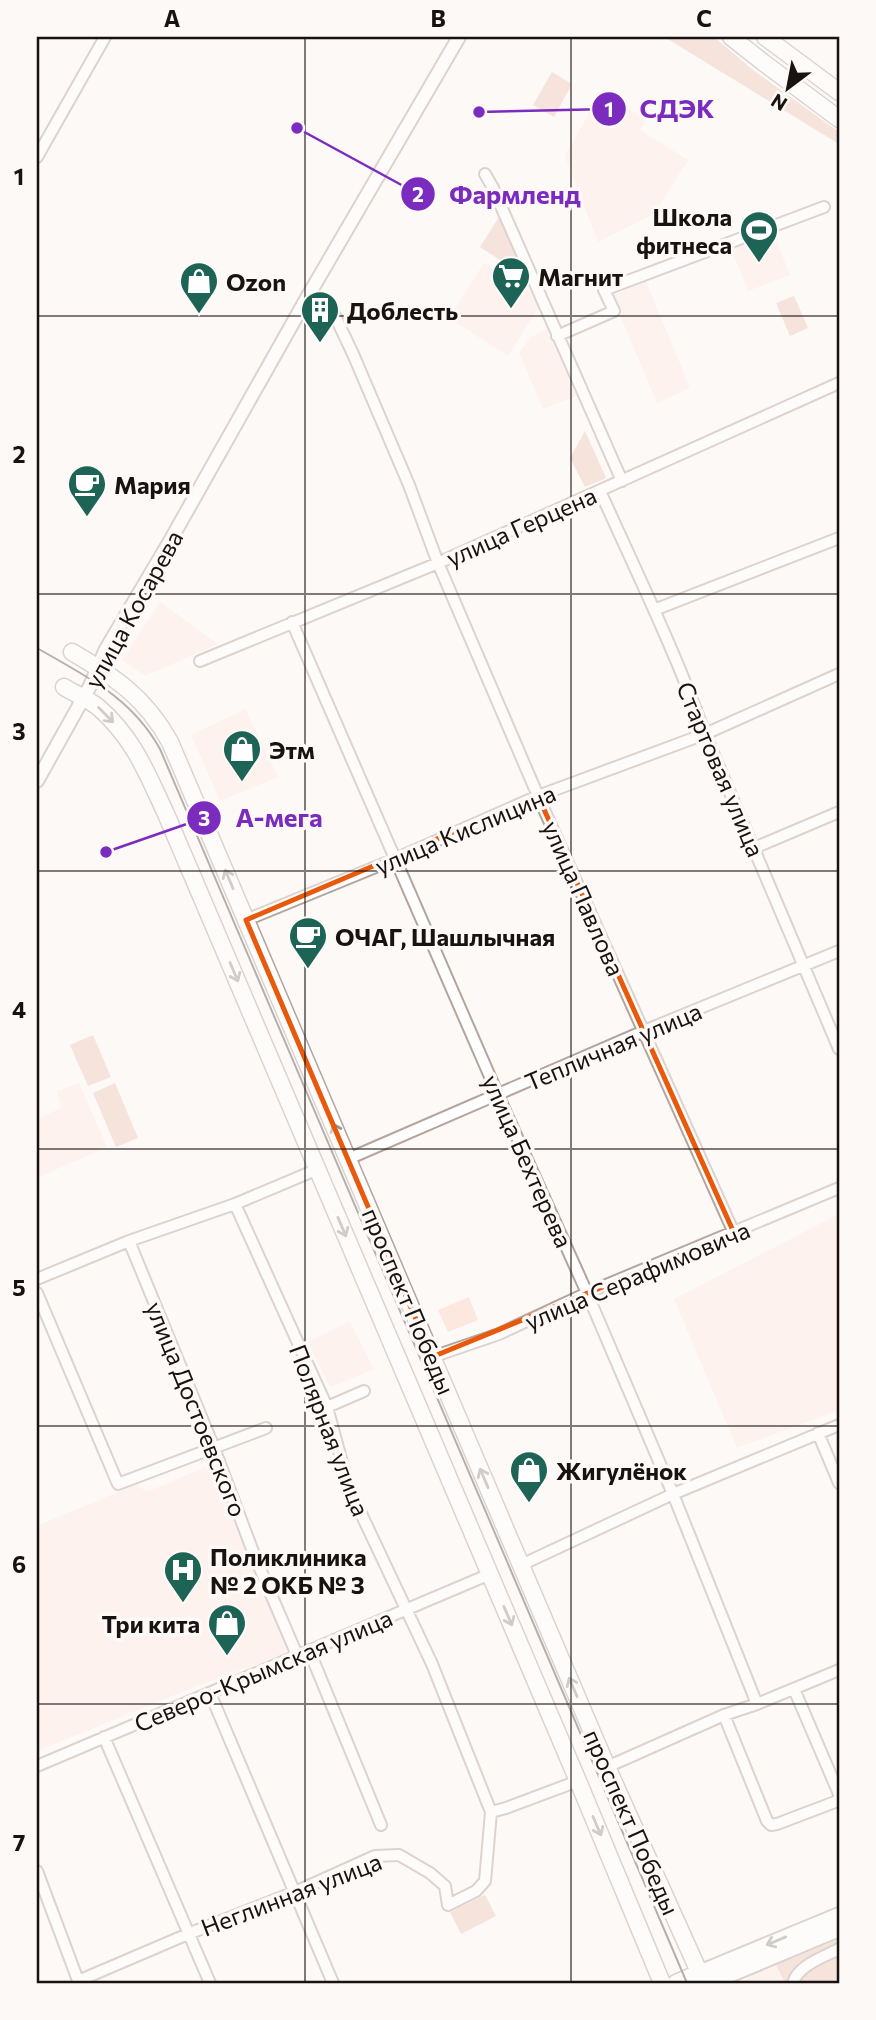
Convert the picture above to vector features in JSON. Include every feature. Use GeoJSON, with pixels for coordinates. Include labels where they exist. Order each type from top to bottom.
{"type":"FeatureCollection","features":[{"type":"Feature","properties":{"kind":"main road"},"geometry":{"type":"LineString","coordinates":[[731,37],[839,120]]}},
{"type":"Feature","properties":{"kind":"main road"},"geometry":{"type":"LineString","coordinates":[[765,37],[839,92]]}},
{"type":"Feature","properties":{"kind":"main road","name":"проспект Победы"},"geometry":{"type":"LineString","coordinates":[[72,652],[129,689],[141,701],[159,723],[185,775],[607,1767],[704,1980]]}},
{"type":"Feature","properties":{"kind":"main road","name":"проспект Победы"},"geometry":{"type":"LineString","coordinates":[[64,687],[97,706],[138,753],[318,1169],[662,1983]]}},
{"type":"Feature","properties":{"kind":"main road"},"geometry":{"type":"LineString","coordinates":[[704,1980],[839,1915]]}},
{"type":"Feature","properties":{"kind":"main road"},"geometry":{"type":"LineString","coordinates":[[676,1983],[704,1980],[839,1929]]}},
{"type":"Feature","properties":{"kind":"street"},"geometry":{"type":"LineString","coordinates":[[39,149],[105,37]]}},
{"type":"Feature","properties":{"kind":"street","name":"улица Косарева"},"geometry":{"type":"LineString","coordinates":[[37,782],[118,628],[177,530],[308,296],[459,37]]}},
{"type":"Feature","properties":{"kind":"street"},"geometry":{"type":"LineString","coordinates":[[485,174],[622,481]]}},
{"type":"Feature","properties":{"kind":"street"},"geometry":{"type":"LineString","coordinates":[[557,336],[614,311],[604,290],[824,207]]}},
{"type":"Feature","properties":{"kind":"street","name":"улица Павлова"},"geometry":{"type":"LineString","coordinates":[[308,296],[335,316],[353,354],[409,485],[438,563],[538,796],[734,1233]]}},
{"type":"Feature","properties":{"kind":"street","name":"улица Герцена"},"geometry":{"type":"LineString","coordinates":[[200,661],[438,563],[839,383]]}},
{"type":"Feature","properties":{"kind":"street","name":"Стартовая улица"},"geometry":{"type":"LineString","coordinates":[[600,491],[654,610],[839,1049]]}},
{"type":"Feature","properties":{"kind":"street"},"geometry":{"type":"LineString","coordinates":[[654,610],[839,537]]}},
{"type":"Feature","properties":{"kind":"street","name":"улица Бехтерева"},"geometry":{"type":"LineString","coordinates":[[292,622],[587,1293],[673,1494],[757,1704]]}},
{"type":"Feature","properties":{"kind":"street","name":"улица Кислицина"},"geometry":{"type":"LineString","coordinates":[[246,920],[538,796],[705,734],[839,674]]}},
{"type":"Feature","properties":{"kind":"street"},"geometry":{"type":"LineString","coordinates":[[754,848],[839,812]]}},
{"type":"Feature","properties":{"kind":"street","name":"Тепличная улица"},"geometry":{"type":"LineString","coordinates":[[348,1159],[644,1031],[839,951]]}},
{"type":"Feature","properties":{"kind":"street"},"geometry":{"type":"LineString","coordinates":[[37,1279],[129,1241],[235,1204],[318,1169]]}},
{"type":"Feature","properties":{"kind":"street","name":"улица Серафимовича"},"geometry":{"type":"LineString","coordinates":[[432,1357],[499,1334],[587,1293],[839,1188]]}},
{"type":"Feature","properties":{"kind":"street","name":"Полярная улица"},"geometry":{"type":"LineString","coordinates":[[235,1204],[327,1407],[349,1488],[432,1664],[491,1812]]}},
{"type":"Feature","properties":{"kind":"street","name":"улица Достоевского"},"geometry":{"type":"LineString","coordinates":[[129,1241],[297,1655]]}},
{"type":"Feature","properties":{"kind":"street"},"geometry":{"type":"LineString","coordinates":[[37,1293],[118,1484],[266,1428]]}},
{"type":"Feature","properties":{"kind":"street"},"geometry":{"type":"LineString","coordinates":[[327,1407],[364,1391]]}},
{"type":"Feature","properties":{"kind":"street"},"geometry":{"type":"LineString","coordinates":[[521,1565],[673,1494],[839,1424]]}},
{"type":"Feature","properties":{"kind":"street"},"geometry":{"type":"LineString","coordinates":[[818,1433],[839,1483]]}},
{"type":"Feature","properties":{"kind":"street","name":"Северо-Крымская улица"},"geometry":{"type":"LineString","coordinates":[[37,1766],[490,1574]]}},
{"type":"Feature","properties":{"kind":"street"},"geometry":{"type":"LineString","coordinates":[[309,1650],[381,1825]]}},
{"type":"Feature","properties":{"kind":"street"},"geometry":{"type":"LineString","coordinates":[[607,1767],[723,1715],[839,1670]]}},
{"type":"Feature","properties":{"kind":"street"},"geometry":{"type":"LineString","coordinates":[[723,1715],[767,1821],[771,1825],[778,1824],[839,1799],[794,1689]]}},
{"type":"Feature","properties":{"kind":"street"},"geometry":{"type":"LineString","coordinates":[[209,1693],[333,1983]]}},
{"type":"Feature","properties":{"kind":"street"},"geometry":{"type":"LineString","coordinates":[[104,1737],[210,1983]]}},
{"type":"Feature","properties":{"kind":"street"},"geometry":{"type":"LineString","coordinates":[[491,1812],[578,1781]]}},
{"type":"Feature","properties":{"kind":"street","name":"Неглинная улица"},"geometry":{"type":"LineString","coordinates":[[79,1982],[375,1856],[399,1855],[430,1873],[446,1886],[448,1905],[476,1891],[485,1881],[491,1812]]}},
{"type":"Feature","properties":{"kind":"street"},"geometry":{"type":"LineString","coordinates":[[37,1871],[79,1982]]}},
{"type":"Feature","properties":{"kind":"street"},"geometry":{"type":"LineString","coordinates":[[793,1983],[794,1977],[805,1967],[839,1949]]}},
{"type":"Feature","properties":{"kind":"highlighted area"},"geometry":{"type":"Polygon","coordinates":[[[538,796],[734,1233],[432,1357],[246,920],[538,796]]]}},
{"type":"Feature","properties":{"kind":"shaded area"},"geometry":{"type":"Polygon","coordinates":[[[714,37],[753,70],[839,132],[839,144],[666,38],[714,37]]]}},
{"type":"Feature","properties":{"kind":"shaded area"},"geometry":{"type":"Polygon","coordinates":[[[552,72],[572,84],[554,117],[533,105],[552,72]]]}},
{"type":"Feature","properties":{"kind":"shaded area"},"geometry":{"type":"Polygon","coordinates":[[[601,92],[646,119],[640,130],[688,160],[654,214],[598,242],[565,156],[601,92]]]}},
{"type":"Feature","properties":{"kind":"shaded area"},"geometry":{"type":"Polygon","coordinates":[[[499,217],[520,260],[514,269],[480,247],[499,217]]]}},
{"type":"Feature","properties":{"kind":"shaded area","name":"Школа фитнеса"},"geometry":{"type":"Polygon","coordinates":[[[773,232],[790,275],[748,291],[731,248],[773,232]]]}},
{"type":"Feature","properties":{"kind":"shaded area"},"geometry":{"type":"Polygon","coordinates":[[[484,263],[534,294],[540,305],[508,356],[449,318],[484,263]]]}},
{"type":"Feature","properties":{"kind":"shaded area"},"geometry":{"type":"Polygon","coordinates":[[[646,281],[690,388],[657,403],[612,296],[646,281]]]}},
{"type":"Feature","properties":{"kind":"shaded area"},"geometry":{"type":"Polygon","coordinates":[[[794,296],[808,328],[790,336],[776,303],[794,296]]]}},
{"type":"Feature","properties":{"kind":"shaded area"},"geometry":{"type":"Polygon","coordinates":[[[547,329],[576,396],[543,409],[519,353],[531,337],[547,329]]]}},
{"type":"Feature","properties":{"kind":"shaded area"},"geometry":{"type":"Polygon","coordinates":[[[585,431],[606,478],[585,487],[570,458],[585,431]]]}},
{"type":"Feature","properties":{"kind":"shaded area"},"geometry":{"type":"Polygon","coordinates":[[[160,602],[218,644],[145,676],[122,660],[160,602]]]}},
{"type":"Feature","properties":{"kind":"shaded area"},"geometry":{"type":"Polygon","coordinates":[[[245,709],[278,777],[220,801],[191,735],[245,709]]]}},
{"type":"Feature","properties":{"kind":"shaded area"},"geometry":{"type":"Polygon","coordinates":[[[93,1035],[111,1077],[88,1086],[70,1045],[93,1035]]]}},
{"type":"Feature","properties":{"kind":"shaded area"},"geometry":{"type":"Polygon","coordinates":[[[79,1083],[107,1147],[37,1178],[37,1119],[61,1108],[57,1091],[79,1083]]]}},
{"type":"Feature","properties":{"kind":"shaded area"},"geometry":{"type":"Polygon","coordinates":[[[115,1083],[138,1138],[116,1147],[93,1093],[115,1083]]]}},
{"type":"Feature","properties":{"kind":"shaded area"},"geometry":{"type":"Polygon","coordinates":[[[839,1214],[839,1410],[737,1448],[674,1299],[839,1214]]]}},
{"type":"Feature","properties":{"kind":"shaded area"},"geometry":{"type":"Polygon","coordinates":[[[469,1297],[478,1320],[448,1332],[438,1310],[469,1297]]]}},
{"type":"Feature","properties":{"kind":"shaded area"},"geometry":{"type":"Polygon","coordinates":[[[350,1321],[374,1369],[330,1387],[308,1342],[350,1321]]]}},
{"type":"Feature","properties":{"kind":"shaded area"},"geometry":{"type":"Polygon","coordinates":[[[212,1464],[291,1652],[197,1686],[37,1751],[37,1526],[137,1484],[145,1491],[154,1489],[212,1464]]]}},
{"type":"Feature","properties":{"kind":"shaded area"},"geometry":{"type":"Polygon","coordinates":[[[485,1895],[496,1916],[461,1934],[450,1912],[485,1895]]]}},
{"type":"Feature","properties":{"kind":"shaded area"},"geometry":{"type":"Polygon","coordinates":[[[839,1939],[839,1983],[785,1983],[776,1965],[839,1939]]]}},
{"type":"Feature","properties":{"kind":"shaded area"},"geometry":{"type":"Polygon","coordinates":[[[776,1965],[785,1983],[745,1983],[749,1976],[776,1965]]]}},
{"type":"Feature","properties":{"kind":"tram line"},"geometry":{"type":"LineString","coordinates":[[37,648],[90,679],[122,702],[136,715],[160,749],[687,1983]]}},
{"type":"Feature","properties":{"kind":"place","name":"СДЭК"},"geometry":{"type":"Point","coordinates":[479,112]}},
{"type":"Feature","properties":{"kind":"place","name":"Фармленд"},"geometry":{"type":"Point","coordinates":[297,128]}},
{"type":"Feature","properties":{"kind":"place","name":"Школа фитнеса"},"geometry":{"type":"Point","coordinates":[759,264]}},
{"type":"Feature","properties":{"kind":"place","name":"Магнит"},"geometry":{"type":"Point","coordinates":[511,310]}},
{"type":"Feature","properties":{"kind":"place","name":"Ozon"},"geometry":{"type":"Point","coordinates":[199,315]}},
{"type":"Feature","properties":{"kind":"place","name":"Доблесть"},"geometry":{"type":"Point","coordinates":[320,344]}},
{"type":"Feature","properties":{"kind":"place","name":"Мария"},"geometry":{"type":"Point","coordinates":[87,518]}},
{"type":"Feature","properties":{"kind":"place","name":"Этм"},"geometry":{"type":"Point","coordinates":[242,783]}},
{"type":"Feature","properties":{"kind":"place","name":"А-мега"},"geometry":{"type":"Point","coordinates":[106,852]}},
{"type":"Feature","properties":{"kind":"place","name":"ОЧАГ, Шашлычная"},"geometry":{"type":"Point","coordinates":[308,970]}},
{"type":"Feature","properties":{"kind":"place","name":"Жигулёнок"},"geometry":{"type":"Point","coordinates":[529,1504]}},
{"type":"Feature","properties":{"kind":"place","name":"Поликлиника № 2 ОКБ № 3"},"geometry":{"type":"Point","coordinates":[183,1604]}},
{"type":"Feature","properties":{"kind":"place","name":"Три кита"},"geometry":{"type":"Point","coordinates":[227,1657]}}]}
